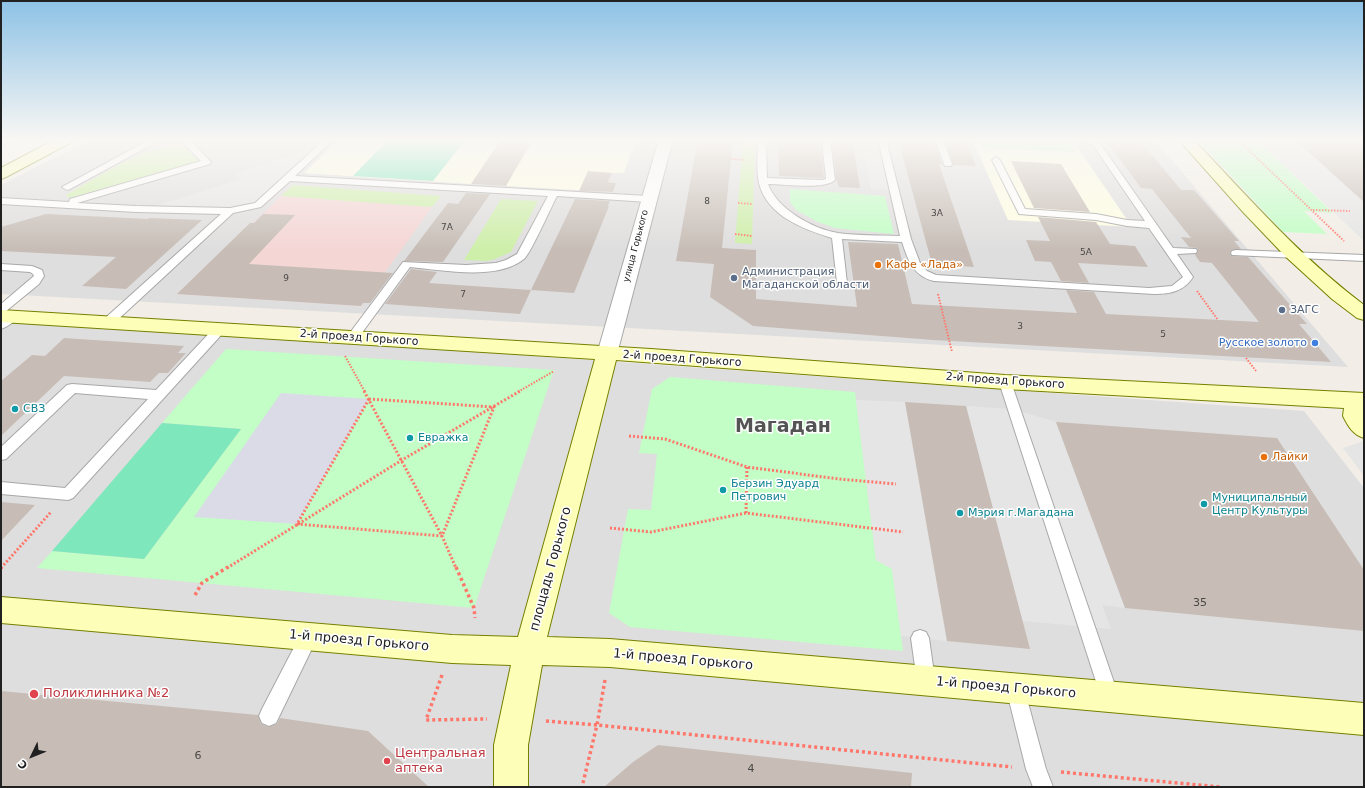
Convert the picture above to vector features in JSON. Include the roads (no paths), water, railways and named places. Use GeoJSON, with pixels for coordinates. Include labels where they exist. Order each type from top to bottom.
{"type":"FeatureCollection","features":[{"type":"Feature","properties":{"kind":"street","name":"улица Горького"},"geometry":{"type":"LineString","coordinates":[[607,354],[655,176]]}},
{"type":"Feature","properties":{"kind":"street"},"geometry":{"type":"LineString","coordinates":[[1219,176],[1293,254],[1341,298],[1364,314]]}},
{"type":"Feature","properties":{"kind":"street"},"geometry":{"type":"LineString","coordinates":[[1341,298],[1364,329]]}},
{"type":"Feature","properties":{"kind":"street","name":"2-й проезд Горького"},"geometry":{"type":"LineString","coordinates":[[4,317],[219,330],[349,345],[607,354],[1005,382],[1364,401]]}},
{"type":"Feature","properties":{"kind":"street","name":"площадь Горького"},"geometry":{"type":"LineString","coordinates":[[511,787],[511,745],[529,652],[607,354]]}},
{"type":"Feature","properties":{"kind":"street"},"geometry":{"type":"LineString","coordinates":[[1364,401],[1356,406],[1354,416],[1364,430]]}},
{"type":"Feature","properties":{"kind":"street","name":"1-й проезд Горького"},"geometry":{"type":"LineString","coordinates":[[1,610],[452,649],[610,653],[1364,719]]}},
{"type":"Feature","properties":{"kind":"lane"},"geometry":{"type":"LineString","coordinates":[[67,187],[89,176]]}},
{"type":"Feature","properties":{"kind":"lane"},"geometry":{"type":"LineString","coordinates":[[64,204],[160,176]]}},
{"type":"Feature","properties":{"kind":"lane"},"geometry":{"type":"LineString","coordinates":[[1,201],[136,209],[230,211],[258,205],[290,176]]}},
{"type":"Feature","properties":{"kind":"lane"},"geometry":{"type":"LineString","coordinates":[[763,176],[767,194],[785,214],[815,228],[837,236],[906,239]]}},
{"type":"Feature","properties":{"kind":"lane"},"geometry":{"type":"LineString","coordinates":[[763,181],[823,183],[831,180],[830,176]]}},
{"type":"Feature","properties":{"kind":"lane"},"geometry":{"type":"LineString","coordinates":[[891,176],[906,239],[915,264],[923,273],[934,278],[1149,292],[1163,291],[1176,288],[1184,284],[1188,278],[1117,176]]}},
{"type":"Feature","properties":{"kind":"lane"},"geometry":{"type":"LineString","coordinates":[[1004,176],[1022,212],[1096,217],[1127,223],[1152,225]]}},
{"type":"Feature","properties":{"kind":"lane"},"geometry":{"type":"LineString","coordinates":[[288,178],[648,199]]}},
{"type":"Feature","properties":{"kind":"lane"},"geometry":{"type":"LineString","coordinates":[[349,345],[407,264],[483,269],[501,266],[516,260],[521,256],[553,194]]}},
{"type":"Feature","properties":{"kind":"lane"},"geometry":{"type":"LineString","coordinates":[[107,323],[230,211]]}},
{"type":"Feature","properties":{"kind":"lane"},"geometry":{"type":"LineString","coordinates":[[837,236],[842,283]]}},
{"type":"Feature","properties":{"kind":"lane"},"geometry":{"type":"LineString","coordinates":[[1169,250],[1192,251]]}},
{"type":"Feature","properties":{"kind":"lane"},"geometry":{"type":"LineString","coordinates":[[1236,253],[1293,254],[1362,258]]}},
{"type":"Feature","properties":{"kind":"lane"},"geometry":{"type":"LineString","coordinates":[[1,267],[32,269],[38,272],[39,276],[4,317]]}},
{"type":"Feature","properties":{"kind":"lane"},"geometry":{"type":"LineString","coordinates":[[1,488],[68,494],[219,330]]}},
{"type":"Feature","properties":{"kind":"lane"},"geometry":{"type":"LineString","coordinates":[[1005,382],[1110,696]]}},
{"type":"Feature","properties":{"kind":"lane"},"geometry":{"type":"LineString","coordinates":[[1,455],[72,388],[159,395]]}},
{"type":"Feature","properties":{"kind":"lane"},"geometry":{"type":"LineString","coordinates":[[269,716],[309,636]]}},
{"type":"Feature","properties":{"kind":"lane"},"geometry":{"type":"LineString","coordinates":[[920,638],[926,681]]}},
{"type":"Feature","properties":{"kind":"lane"},"geometry":{"type":"LineString","coordinates":[[1015,688],[1039,778]]}},
{"type":"Feature","properties":{"kind":"place","name":"Кафе «Лада»"},"geometry":{"type":"Point","coordinates":[878,265]}},
{"type":"Feature","properties":{"kind":"place","name":"Администрация Магаданской области"},"geometry":{"type":"Point","coordinates":[734,278]}},
{"type":"Feature","properties":{"kind":"place","name":"ЗАГС"},"geometry":{"type":"Point","coordinates":[1282,310]}},
{"type":"Feature","properties":{"kind":"place","name":"Русское золото"},"geometry":{"type":"Point","coordinates":[1315,343]}},
{"type":"Feature","properties":{"kind":"place","name":"СВЗ"},"geometry":{"type":"Point","coordinates":[15,409]}},
{"type":"Feature","properties":{"kind":"place","name":"Евражка"},"geometry":{"type":"Point","coordinates":[410,438]}},
{"type":"Feature","properties":{"kind":"place","name":"Лайки"},"geometry":{"type":"Point","coordinates":[1264,457]}},
{"type":"Feature","properties":{"kind":"place","name":"Берзин Эдуард Петрович"},"geometry":{"type":"Point","coordinates":[723,490]}},
{"type":"Feature","properties":{"kind":"place","name":"Муниципальный Центр Культуры"},"geometry":{"type":"Point","coordinates":[1204,504]}},
{"type":"Feature","properties":{"kind":"place","name":"Мэрия г.Магадана"},"geometry":{"type":"Point","coordinates":[960,513]}},
{"type":"Feature","properties":{"kind":"place","name":"Поликлинника №2"},"geometry":{"type":"Point","coordinates":[34,694]}},
{"type":"Feature","properties":{"kind":"place","name":"Центральная аптека"},"geometry":{"type":"Point","coordinates":[387,761]}},
{"type":"Feature","properties":{"kind":"district","name":"Магадан"},"geometry":{"type":"Point","coordinates":[783,427]}}]}
